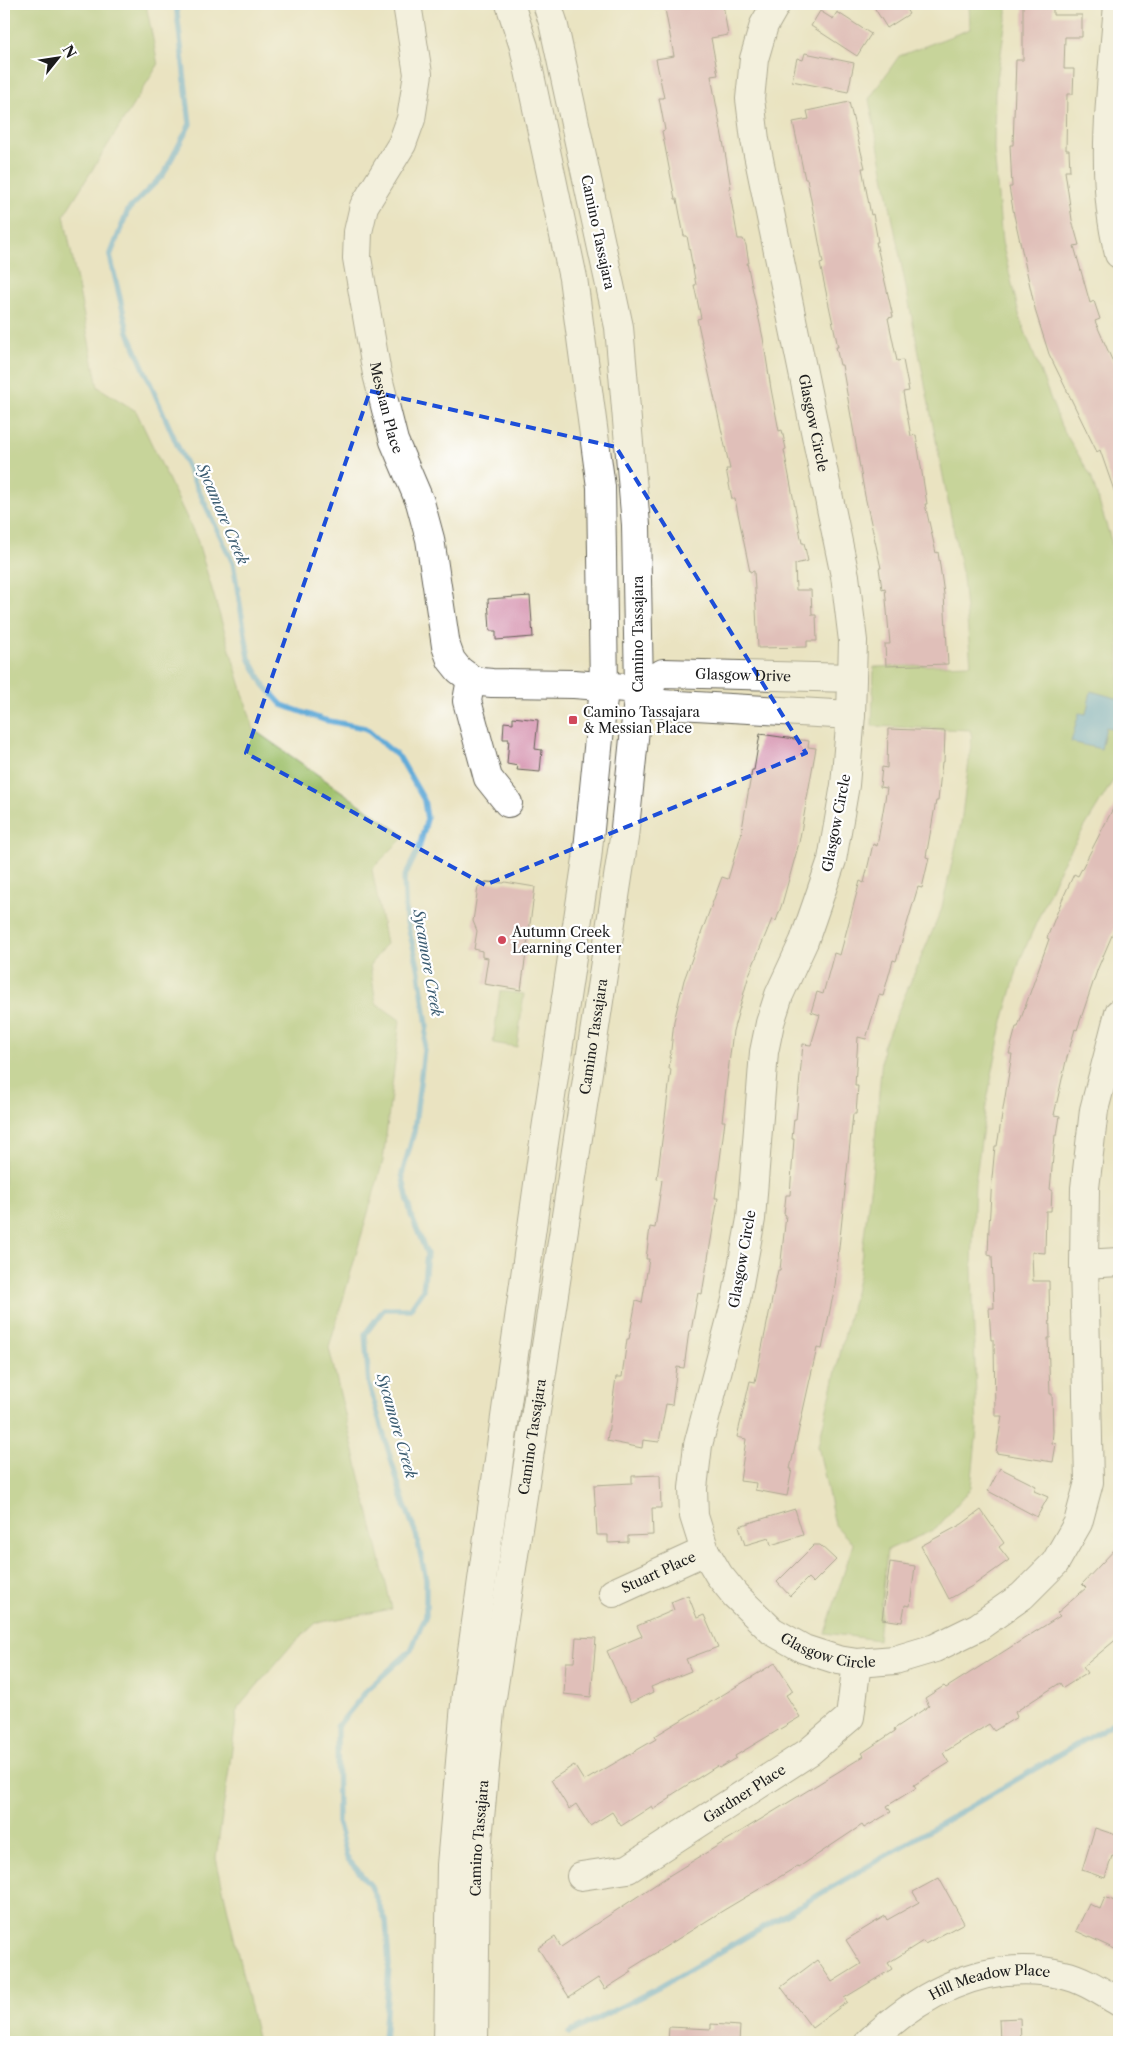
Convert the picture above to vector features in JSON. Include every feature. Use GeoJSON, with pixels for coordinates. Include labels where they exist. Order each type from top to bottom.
{"type":"FeatureCollection","features":[{"type":"Feature","properties":{"kind":"street","name":"Messian Place"},"geometry":{"type":"LineString","coordinates":[[407,4],[418,74],[411,119],[402,144],[364,206],[358,232],[357,258],[377,374],[394,441],[420,502],[430,539],[446,646],[451,660],[459,670],[471,678],[492,683],[574,684],[604,688]]}},
{"type":"Feature","properties":{"kind":"street","name":"Camino Tassajara"},"geometry":{"type":"LineString","coordinates":[[448,2042],[451,1865],[466,1693],[538,1178],[588,859],[604,688],[601,487],[576,297],[524,46],[510,4]]}},
{"type":"Feature","properties":{"kind":"street","name":"Camino Tassajara"},"geometry":{"type":"LineString","coordinates":[[474,2042],[476,1861],[490,1711],[624,838],[639,689],[636,525],[618,327],[553,22],[547,4]]}},
{"type":"Feature","properties":{"kind":"street","name":"Glasgow Circle"},"geometry":{"type":"LineString","coordinates":[[776,4],[764,25],[754,59],[750,100],[756,140],[845,576],[853,641],[851,715],[845,785],[832,860],[804,941],[779,996],[764,1052],[751,1219],[736,1300],[698,1445],[694,1479],[694,1516],[705,1551],[719,1575],[735,1595],[772,1631],[804,1649],[838,1660],[857,1663],[896,1660],[936,1648],[978,1627],[1022,1596],[1055,1563],[1078,1523],[1089,1482],[1084,1264],[1085,1188],[1094,1110],[1119,1013]]}},
{"type":"Feature","properties":{"kind":"street"},"geometry":{"type":"LineString","coordinates":[[1118,4],[1107,153],[1113,231],[1119,254]]}},
{"type":"Feature","properties":{"kind":"street","name":"Glasgow Drive"},"geometry":{"type":"LineString","coordinates":[[639,689],[663,673],[852,678]]}},
{"type":"Feature","properties":{"kind":"street"},"geometry":{"type":"LineString","coordinates":[[471,678],[467,701],[488,778],[508,803]]}},
{"type":"Feature","properties":{"kind":"street"},"geometry":{"type":"LineString","coordinates":[[604,688],[639,689],[661,704],[851,715]]}},
{"type":"Feature","properties":{"kind":"street"},"geometry":{"type":"LineString","coordinates":[[1084,1264],[1119,1262]]}},
{"type":"Feature","properties":{"kind":"street","name":"Stuart Place"},"geometry":{"type":"LineString","coordinates":[[613,1593],[705,1551]]}},
{"type":"Feature","properties":{"kind":"street","name":"Gardner Place"},"geometry":{"type":"LineString","coordinates":[[580,1876],[628,1869],[809,1752],[850,1717],[857,1663]]}},
{"type":"Feature","properties":{"kind":"street","name":"Hill Meadow Place"},"geometry":{"type":"LineString","coordinates":[[869,2042],[884,2028],[918,2004],[954,1983],[994,1971],[1028,1970],[1065,1975],[1119,2002]]}},
{"type":"Feature","properties":{"kind":"highlighted area"},"geometry":{"type":"Polygon","coordinates":[[[370,391],[616,447],[806,753],[485,885],[246,753],[370,391]]]}},
{"type":"Feature","properties":{"kind":"green space"},"geometry":{"type":"Polygon","coordinates":[[[4,4],[146,4],[158,65],[64,215],[98,387],[136,411],[197,539],[254,730],[405,836],[372,869],[386,944],[370,965],[376,1003],[400,1020],[383,1161],[329,1348],[392,1609],[316,1623],[290,1647],[238,1708],[216,1858],[258,2042],[4,2042],[4,4]]]}},
{"type":"Feature","properties":{"kind":"green space"},"geometry":{"type":"Polygon","coordinates":[[[969,4],[1007,4],[995,93],[994,149],[1002,242],[1020,318],[1061,426],[1091,476],[1111,540],[1119,578],[1119,771],[1061,866],[1020,960],[1001,1029],[986,1106],[975,1184],[972,1267],[977,1430],[971,1488],[936,1529],[887,1550],[878,1640],[825,1633],[853,1544],[835,1525],[818,1446],[859,1275],[872,1174],[883,1046],[941,911],[961,823],[972,737],[970,730],[872,726],[874,667],[971,664],[963,578],[869,99],[899,56],[970,29],[969,4]]]}},
{"type":"Feature","properties":{"kind":"green space"},"geometry":{"type":"Polygon","coordinates":[[[500,991],[524,994],[517,1047],[493,1043],[500,991]]]}},
{"type":"Feature","properties":{"kind":"water"},"geometry":{"type":"Polygon","coordinates":[[[1091,691],[1119,699],[1119,709],[1114,729],[1106,727],[1101,749],[1071,742],[1079,713],[1086,714],[1091,691]]]}},
{"type":"Feature","properties":{"kind":"building"},"geometry":{"type":"Polygon","coordinates":[[[664,4],[723,4],[728,35],[711,38],[718,75],[711,76],[738,239],[743,239],[746,245],[749,263],[747,263],[763,338],[779,431],[782,430],[786,449],[784,450],[802,543],[804,543],[808,561],[795,564],[796,590],[811,590],[812,615],[816,615],[817,641],[807,641],[807,647],[758,648],[754,571],[750,572],[735,499],[732,499],[726,469],[730,469],[697,319],[701,318],[687,236],[684,236],[677,199],[675,199],[662,131],[665,130],[659,98],[664,98],[656,59],[674,56],[664,4]]]}},
{"type":"Feature","properties":{"kind":"building"},"geometry":{"type":"Polygon","coordinates":[[[872,4],[903,4],[909,14],[887,28],[872,4]]]}},
{"type":"Feature","properties":{"kind":"building"},"geometry":{"type":"Polygon","coordinates":[[[1023,4],[1053,4],[1053,15],[1082,15],[1082,37],[1065,37],[1064,69],[1074,69],[1073,94],[1067,94],[1066,150],[1069,150],[1070,171],[1065,171],[1072,220],[1079,245],[1074,246],[1090,303],[1094,301],[1100,319],[1095,321],[1119,376],[1119,498],[1117,499],[1100,450],[1097,452],[1049,354],[1036,313],[1014,215],[1009,187],[1012,187],[1010,145],[1013,145],[1016,60],[1023,60],[1023,4]]]}},
{"type":"Feature","properties":{"kind":"building"},"geometry":{"type":"Polygon","coordinates":[[[820,11],[833,19],[837,12],[871,34],[857,56],[811,26],[820,11]]]}},
{"type":"Feature","properties":{"kind":"building"},"geometry":{"type":"Polygon","coordinates":[[[805,53],[854,63],[848,92],[792,81],[797,58],[803,60],[805,53]]]}},
{"type":"Feature","properties":{"kind":"building"},"geometry":{"type":"Polygon","coordinates":[[[849,102],[865,168],[862,168],[893,317],[888,318],[897,361],[903,360],[909,391],[903,392],[911,436],[916,435],[927,504],[925,504],[936,553],[938,552],[944,594],[948,664],[886,666],[885,644],[890,644],[885,588],[882,589],[879,568],[881,568],[865,496],[842,365],[840,365],[836,347],[838,347],[820,264],[823,263],[807,179],[805,179],[793,122],[809,119],[807,111],[849,102]]]}},
{"type":"Feature","properties":{"kind":"building"},"geometry":{"type":"Polygon","coordinates":[[[530,596],[533,637],[496,640],[496,631],[490,631],[488,599],[530,596]]]}},
{"type":"Feature","properties":{"kind":"building"},"geometry":{"type":"Polygon","coordinates":[[[513,717],[538,720],[535,749],[542,750],[540,772],[517,770],[518,766],[507,764],[509,739],[503,739],[504,722],[513,723],[513,717]]]}},
{"type":"Feature","properties":{"kind":"building"},"geometry":{"type":"Polygon","coordinates":[[[888,729],[945,731],[944,762],[942,762],[938,801],[936,801],[926,857],[929,858],[922,888],[918,887],[896,961],[893,960],[883,996],[879,995],[866,1039],[858,1037],[855,1086],[858,1086],[856,1114],[853,1114],[835,1286],[822,1349],[817,1348],[790,1469],[792,1469],[787,1496],[755,1490],[756,1483],[740,1481],[746,1439],[737,1437],[750,1381],[755,1382],[778,1270],[780,1270],[786,1215],[784,1214],[786,1195],[790,1195],[794,1139],[792,1139],[794,1119],[796,1119],[803,1044],[811,1045],[820,1015],[811,1012],[817,992],[823,994],[834,953],[840,955],[860,881],[864,883],[873,844],[877,846],[887,788],[880,787],[882,767],[887,768],[888,729]]]}},
{"type":"Feature","properties":{"kind":"building"},"geometry":{"type":"Polygon","coordinates":[[[760,734],[809,741],[808,747],[816,748],[799,843],[782,904],[776,921],[772,919],[749,975],[733,1031],[722,1121],[725,1121],[715,1198],[718,1198],[702,1294],[698,1293],[691,1331],[689,1331],[684,1368],[677,1367],[672,1405],[666,1404],[659,1442],[643,1440],[642,1448],[607,1441],[616,1377],[622,1377],[627,1339],[629,1339],[636,1301],[642,1303],[649,1259],[646,1259],[650,1227],[655,1228],[662,1180],[657,1179],[671,1069],[669,1069],[674,1021],[684,980],[722,877],[728,879],[741,835],[760,734]]]}},
{"type":"Feature","properties":{"kind":"building"},"geometry":{"type":"Polygon","coordinates":[[[1119,797],[1119,919],[1098,968],[1077,1030],[1075,1029],[1066,1061],[1054,1115],[1060,1116],[1057,1135],[1055,1135],[1050,1190],[1052,1190],[1051,1211],[1046,1211],[1045,1253],[1032,1252],[1033,1281],[1049,1281],[1050,1338],[1048,1338],[1050,1394],[1052,1394],[1052,1443],[1056,1444],[1053,1462],[996,1453],[1002,1416],[995,1416],[994,1340],[991,1340],[989,1308],[994,1308],[992,1256],[988,1255],[995,1146],[997,1146],[1012,1054],[1009,1054],[1016,1027],[1018,1027],[1049,939],[1047,938],[1074,874],[1078,876],[1119,797]]]}},
{"type":"Feature","properties":{"kind":"building","name":"Autumn Creek Learning Center"},"geometry":{"type":"Polygon","coordinates":[[[486,882],[505,882],[535,887],[521,990],[484,984],[488,958],[482,957],[482,951],[474,949],[477,931],[473,921],[478,887],[486,882]]]}},
{"type":"Feature","properties":{"kind":"building"},"geometry":{"type":"Polygon","coordinates":[[[1000,1468],[1036,1486],[1034,1491],[1048,1497],[1037,1517],[988,1491],[1000,1468]]]}},
{"type":"Feature","properties":{"kind":"building"},"geometry":{"type":"Polygon","coordinates":[[[660,1475],[661,1508],[652,1508],[653,1535],[628,1536],[628,1542],[608,1543],[608,1535],[597,1535],[594,1485],[632,1483],[632,1476],[660,1475]]]}},
{"type":"Feature","properties":{"kind":"building"},"geometry":{"type":"Polygon","coordinates":[[[795,1509],[803,1535],[771,1545],[769,1538],[745,1545],[739,1526],[795,1509]]]}},
{"type":"Feature","properties":{"kind":"building"},"geometry":{"type":"Polygon","coordinates":[[[981,1510],[1004,1543],[999,1547],[1009,1560],[974,1585],[949,1599],[921,1546],[962,1524],[981,1510]]]}},
{"type":"Feature","properties":{"kind":"building"},"geometry":{"type":"Polygon","coordinates":[[[814,1545],[820,1545],[836,1560],[813,1583],[808,1578],[790,1596],[777,1582],[814,1545]]]}},
{"type":"Feature","properties":{"kind":"building"},"geometry":{"type":"Polygon","coordinates":[[[1119,1545],[1119,1637],[1083,1667],[1087,1673],[1063,1688],[1060,1683],[1015,1712],[1017,1717],[994,1731],[989,1724],[943,1753],[949,1763],[914,1785],[916,1788],[887,1806],[891,1812],[864,1828],[862,1825],[799,1867],[724,1910],[630,1969],[632,1972],[605,1989],[598,1978],[569,1997],[538,1948],[555,1937],[561,1947],[670,1875],[864,1756],[862,1753],[929,1706],[925,1698],[944,1686],[946,1688],[1060,1616],[1057,1613],[1086,1588],[1082,1584],[1119,1545]]]}},
{"type":"Feature","properties":{"kind":"building"},"geometry":{"type":"Polygon","coordinates":[[[890,1562],[915,1566],[910,1606],[905,1605],[902,1622],[882,1619],[890,1562]]]}},
{"type":"Feature","properties":{"kind":"building"},"geometry":{"type":"Polygon","coordinates":[[[688,1595],[697,1618],[704,1615],[718,1647],[686,1659],[691,1671],[651,1687],[653,1692],[630,1703],[607,1651],[642,1636],[637,1626],[674,1610],[671,1602],[688,1595]]]}},
{"type":"Feature","properties":{"kind":"building"},"geometry":{"type":"Polygon","coordinates":[[[576,1637],[596,1638],[591,1697],[564,1694],[566,1662],[574,1662],[576,1637]]]}},
{"type":"Feature","properties":{"kind":"building"},"geometry":{"type":"Polygon","coordinates":[[[775,1663],[793,1691],[786,1695],[800,1717],[735,1756],[736,1758],[719,1768],[717,1766],[670,1796],[671,1798],[654,1809],[652,1806],[621,1826],[612,1812],[590,1826],[576,1804],[569,1809],[551,1780],[574,1765],[584,1781],[656,1739],[655,1736],[775,1663]]]}},
{"type":"Feature","properties":{"kind":"building"},"geometry":{"type":"Polygon","coordinates":[[[1095,1828],[1119,1836],[1119,1859],[1112,1856],[1105,1878],[1082,1870],[1095,1828]]]}},
{"type":"Feature","properties":{"kind":"building"},"geometry":{"type":"Polygon","coordinates":[[[939,1878],[964,1923],[925,1944],[923,1941],[888,1963],[892,1969],[844,1998],[847,2002],[812,2028],[781,1987],[817,1960],[832,1982],[861,1964],[846,1940],[885,1916],[887,1920],[919,1902],[913,1892],[939,1878]]]}},
{"type":"Feature","properties":{"kind":"building"},"geometry":{"type":"Polygon","coordinates":[[[1105,1897],[1119,1903],[1119,1951],[1076,1931],[1089,1904],[1100,1909],[1105,1897]]]}},
{"type":"Feature","properties":{"kind":"building"},"geometry":{"type":"Polygon","coordinates":[[[1020,2018],[1021,2042],[1000,2042],[999,2019],[1020,2018]]]}},
{"type":"Feature","properties":{"kind":"building"},"geometry":{"type":"Polygon","coordinates":[[[711,2024],[740,2026],[739,2042],[668,2042],[669,2027],[711,2029],[711,2024]]]}},
{"type":"Feature","properties":{"kind":"waterway","name":"Sycamore Creek"},"geometry":{"type":"LineString","coordinates":[[176,4],[190,124],[163,175],[128,210],[110,256],[128,332],[178,447],[233,563],[249,658],[264,685],[282,705],[324,720],[365,728],[400,758],[424,800],[427,819],[419,848],[404,878],[406,918],[418,966],[427,1025],[414,1132],[402,1174],[411,1215],[427,1254],[423,1290],[410,1309],[384,1309],[365,1334],[369,1385],[403,1500],[416,1534],[426,1579],[426,1615],[411,1650],[368,1689],[337,1727],[338,1824],[347,1858],[371,1886],[386,1921],[389,1965],[384,2042]]}},
{"type":"Feature","properties":{"kind":"waterway"},"geometry":{"type":"LineString","coordinates":[[569,2033],[660,1987],[1119,1720]]}},
{"type":"Feature","properties":{"kind":"place","name":"Camino Tassajara & Messian Place"},"geometry":{"type":"Point","coordinates":[573,720]}},
{"type":"Feature","properties":{"kind":"place","name":"Autumn Creek Learning Center"},"geometry":{"type":"Point","coordinates":[502,940]}}]}
